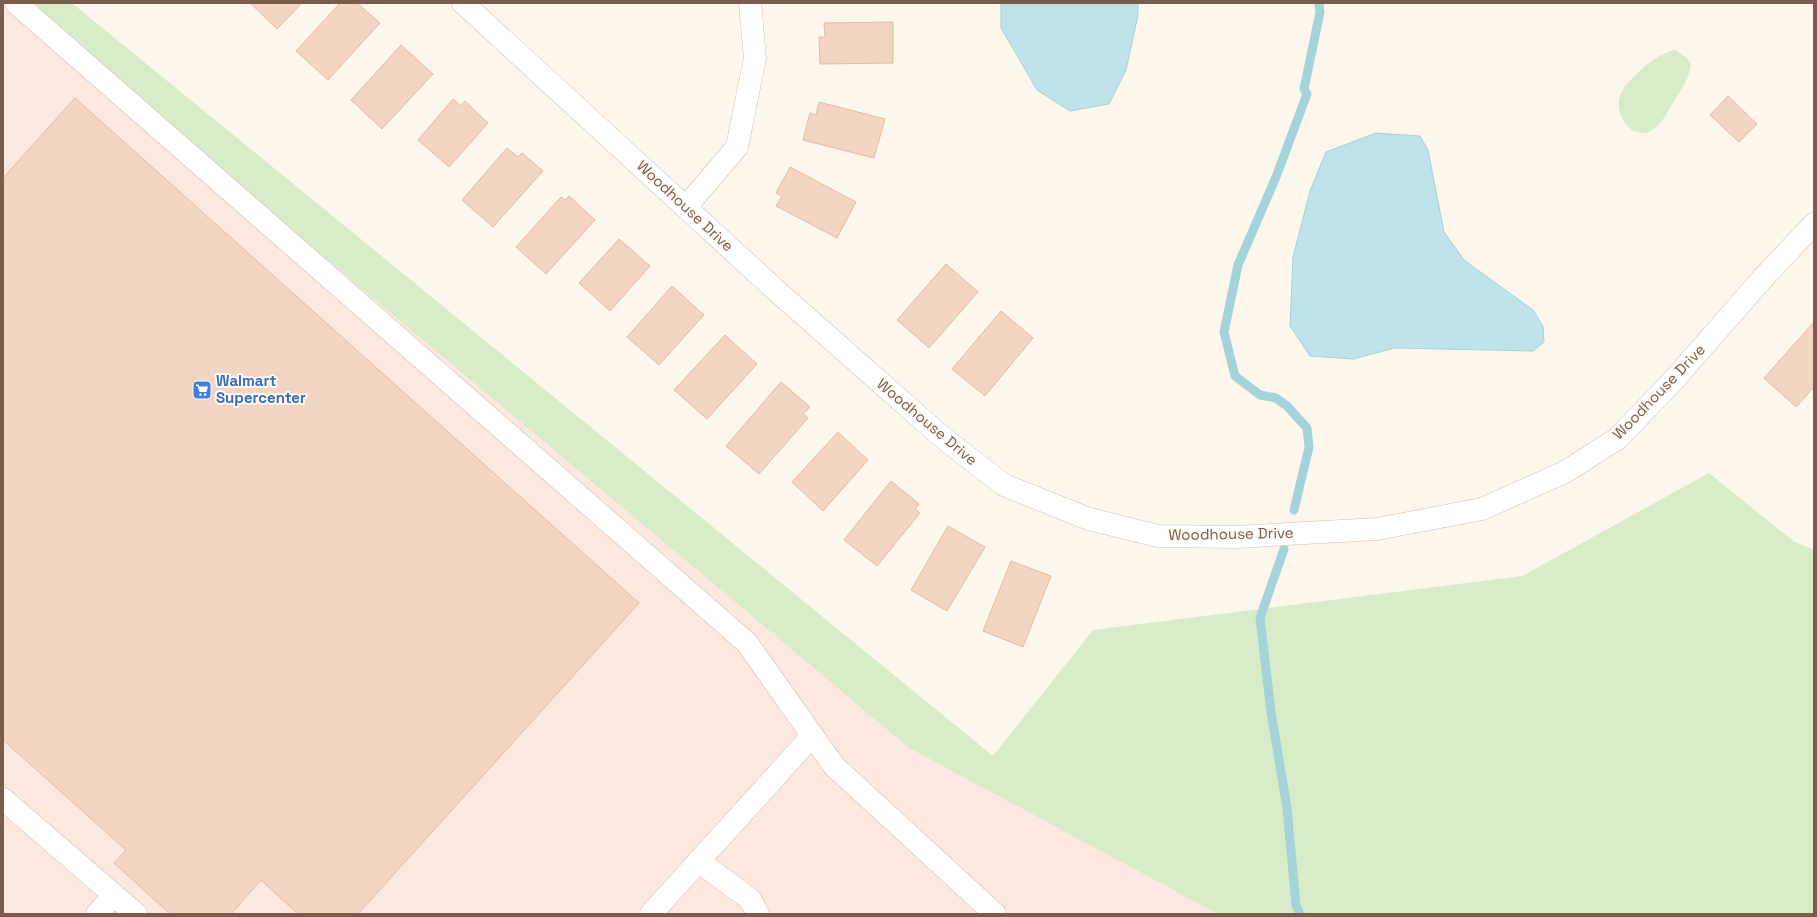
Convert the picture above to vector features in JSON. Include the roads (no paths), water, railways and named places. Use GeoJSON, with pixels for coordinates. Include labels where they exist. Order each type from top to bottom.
{"type":"FeatureCollection","features":[{"type":"Feature","properties":{"kind":"street"},"geometry":{"type":"LineString","coordinates":[[16,3],[748,643],[834,766],[995,914]]}},
{"type":"Feature","properties":{"kind":"street"},"geometry":{"type":"LineString","coordinates":[[686,207],[737,147],[755,58],[750,3]]}},
{"type":"Feature","properties":{"kind":"street","name":"Woodhouse Drive"},"geometry":{"type":"LineString","coordinates":[[476,7],[779,294],[942,437],[1004,486],[1089,519],[1158,536],[1235,537],[1377,529],[1482,508],[1565,472],[1617,439],[1812,231]]}},
{"type":"Feature","properties":{"kind":"street"},"geometry":{"type":"LineString","coordinates":[[651,914],[812,736]]}},
{"type":"Feature","properties":{"kind":"street"},"geometry":{"type":"LineString","coordinates":[[3,799],[136,914]]}},
{"type":"Feature","properties":{"kind":"street"},"geometry":{"type":"LineString","coordinates":[[698,861],[750,898],[758,914]]}},
{"type":"Feature","properties":{"kind":"street"},"geometry":{"type":"LineString","coordinates":[[97,914],[114,895]]}},
{"type":"Feature","properties":{"kind":"water"},"geometry":{"type":"Polygon","coordinates":[[[1001,3],[1138,3],[1138,15],[1126,70],[1109,104],[1070,111],[1037,90],[1001,28],[1001,3]]]}},
{"type":"Feature","properties":{"kind":"water"},"geometry":{"type":"Polygon","coordinates":[[[1376,133],[1420,136],[1428,150],[1444,232],[1464,260],[1533,310],[1543,326],[1544,342],[1533,351],[1395,348],[1353,359],[1310,356],[1290,326],[1293,257],[1310,191],[1326,152],[1376,133]]]}},
{"type":"Feature","properties":{"kind":"waterway"},"geometry":{"type":"LineString","coordinates":[[1294,510],[1309,447],[1307,428],[1287,406],[1276,398],[1260,395],[1235,376],[1224,332],[1238,265],[1276,177],[1307,94],[1304,89],[1320,12],[1319,3]]}},
{"type":"Feature","properties":{"kind":"waterway"},"geometry":{"type":"LineString","coordinates":[[1284,549],[1260,618],[1271,712],[1287,808],[1296,905],[1300,914]]}},
{"type":"Feature","properties":{"kind":"place","name":"Walmart Supercenter"},"geometry":{"type":"Point","coordinates":[202,390]}}]}
